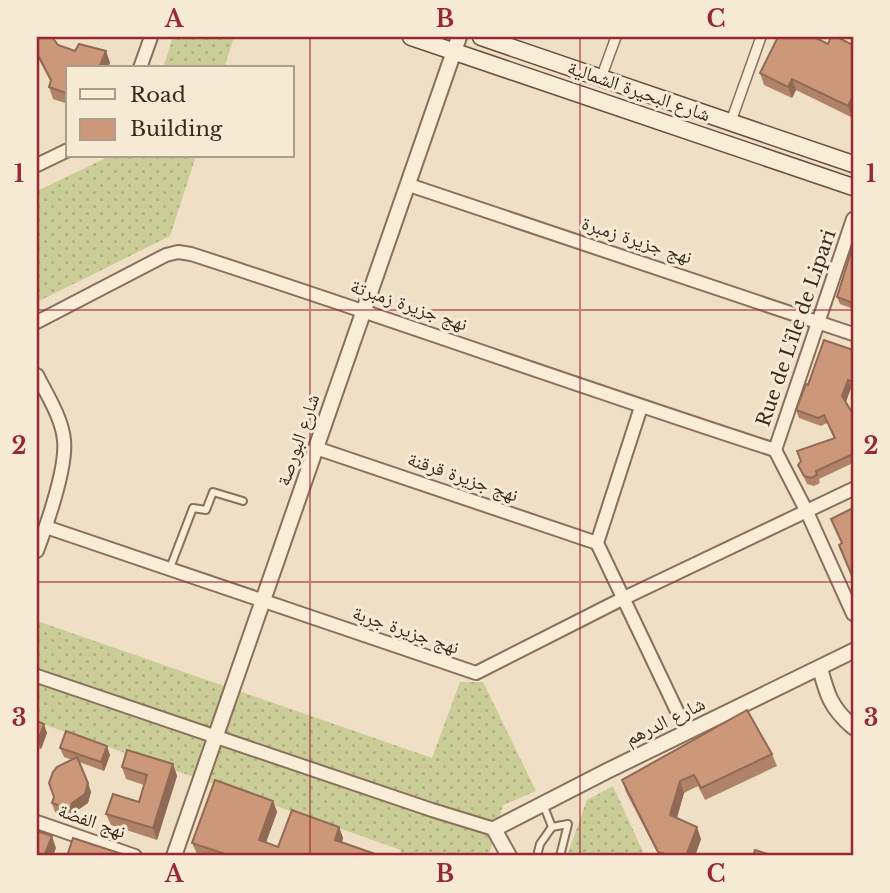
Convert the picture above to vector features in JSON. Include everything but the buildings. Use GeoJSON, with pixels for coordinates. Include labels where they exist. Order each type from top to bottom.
{"type":"FeatureCollection","features":[{"type":"Feature","properties":{"kind":"main road","name":"شارع البحيرة الشمالية"},"geometry":{"type":"LineString","coordinates":[[411,37],[457,44],[853,187]]}},
{"type":"Feature","properties":{"kind":"main road","name":"شارع البحيرة الشمالية"},"geometry":{"type":"LineString","coordinates":[[481,37],[853,164]]}},
{"type":"Feature","properties":{"kind":"street"},"geometry":{"type":"LineString","coordinates":[[141,66],[152,37]]}},
{"type":"Feature","properties":{"kind":"street"},"geometry":{"type":"LineString","coordinates":[[601,78],[616,37]]}},
{"type":"Feature","properties":{"kind":"street"},"geometry":{"type":"LineString","coordinates":[[730,124],[761,37]]}},
{"type":"Feature","properties":{"kind":"street","name":"شارع البورصة"},"geometry":{"type":"LineString","coordinates":[[174,856],[457,44]]}},
{"type":"Feature","properties":{"kind":"street"},"geometry":{"type":"LineString","coordinates":[[37,165],[66,151]]}},
{"type":"Feature","properties":{"kind":"street","name":"نهج جزيرة زمبرة"},"geometry":{"type":"LineString","coordinates":[[409,185],[853,334]]}},
{"type":"Feature","properties":{"kind":"street","name":"Rue de L'île de Lipari"},"geometry":{"type":"LineString","coordinates":[[775,450],[853,219]]}},
{"type":"Feature","properties":{"kind":"street","name":"نهج جزيرة زمبرتة"},"geometry":{"type":"LineString","coordinates":[[37,323],[178,252],[191,254],[365,310],[641,407],[775,450]]}},
{"type":"Feature","properties":{"kind":"street"},"geometry":{"type":"LineString","coordinates":[[37,375],[61,425],[64,441],[64,458],[37,551]]}},
{"type":"Feature","properties":{"kind":"street"},"geometry":{"type":"LineString","coordinates":[[641,407],[597,543],[687,732]]}},
{"type":"Feature","properties":{"kind":"street","name":"نهج جزيرة قرقنة"},"geometry":{"type":"LineString","coordinates":[[316,448],[597,543]]}},
{"type":"Feature","properties":{"kind":"street"},"geometry":{"type":"LineString","coordinates":[[775,450],[807,512],[853,614]]}},
{"type":"Feature","properties":{"kind":"street","name":"نهج جزيرة جربة"},"geometry":{"type":"LineString","coordinates":[[46,527],[475,673],[622,599],[853,489]]}},
{"type":"Feature","properties":{"kind":"street","name":"شارع الدرهم"},"geometry":{"type":"LineString","coordinates":[[494,829],[853,651]]}},
{"type":"Feature","properties":{"kind":"street"},"geometry":{"type":"LineString","coordinates":[[820,668],[828,698],[839,715],[853,727]]}},
{"type":"Feature","properties":{"kind":"street"},"geometry":{"type":"LineString","coordinates":[[37,676],[494,829],[509,856]]}},
{"type":"Feature","properties":{"kind":"street","name":"نهج الفضة"},"geometry":{"type":"LineString","coordinates":[[37,822],[135,856]]}},
{"type":"Feature","properties":{"kind":"lane"},"geometry":{"type":"LineString","coordinates":[[169,570],[193,507],[206,510],[213,492],[243,500]]}},
{"type":"Feature","properties":{"kind":"lane"},"geometry":{"type":"LineString","coordinates":[[543,804],[552,827]]}},
{"type":"Feature","properties":{"kind":"lane"},"geometry":{"type":"LineString","coordinates":[[537,856],[540,844],[552,827],[564,824],[569,827],[560,856]]}},
{"type":"Feature","properties":{"kind":"green space"},"geometry":{"type":"Polygon","coordinates":[[[173,37],[234,37],[225,66],[164,66],[173,37]]]}},
{"type":"Feature","properties":{"kind":"green space"},"geometry":{"type":"Polygon","coordinates":[[[106,158],[195,158],[170,236],[37,302],[37,191],[106,158]]]}},
{"type":"Feature","properties":{"kind":"green space"},"geometry":{"type":"Polygon","coordinates":[[[37,621],[432,758],[460,682],[483,682],[536,791],[503,805],[489,856],[399,856],[401,850],[37,722],[37,621]]]}},
{"type":"Feature","properties":{"kind":"green space"},"geometry":{"type":"Polygon","coordinates":[[[613,786],[645,856],[567,856],[587,800],[613,786]]]}}]}
